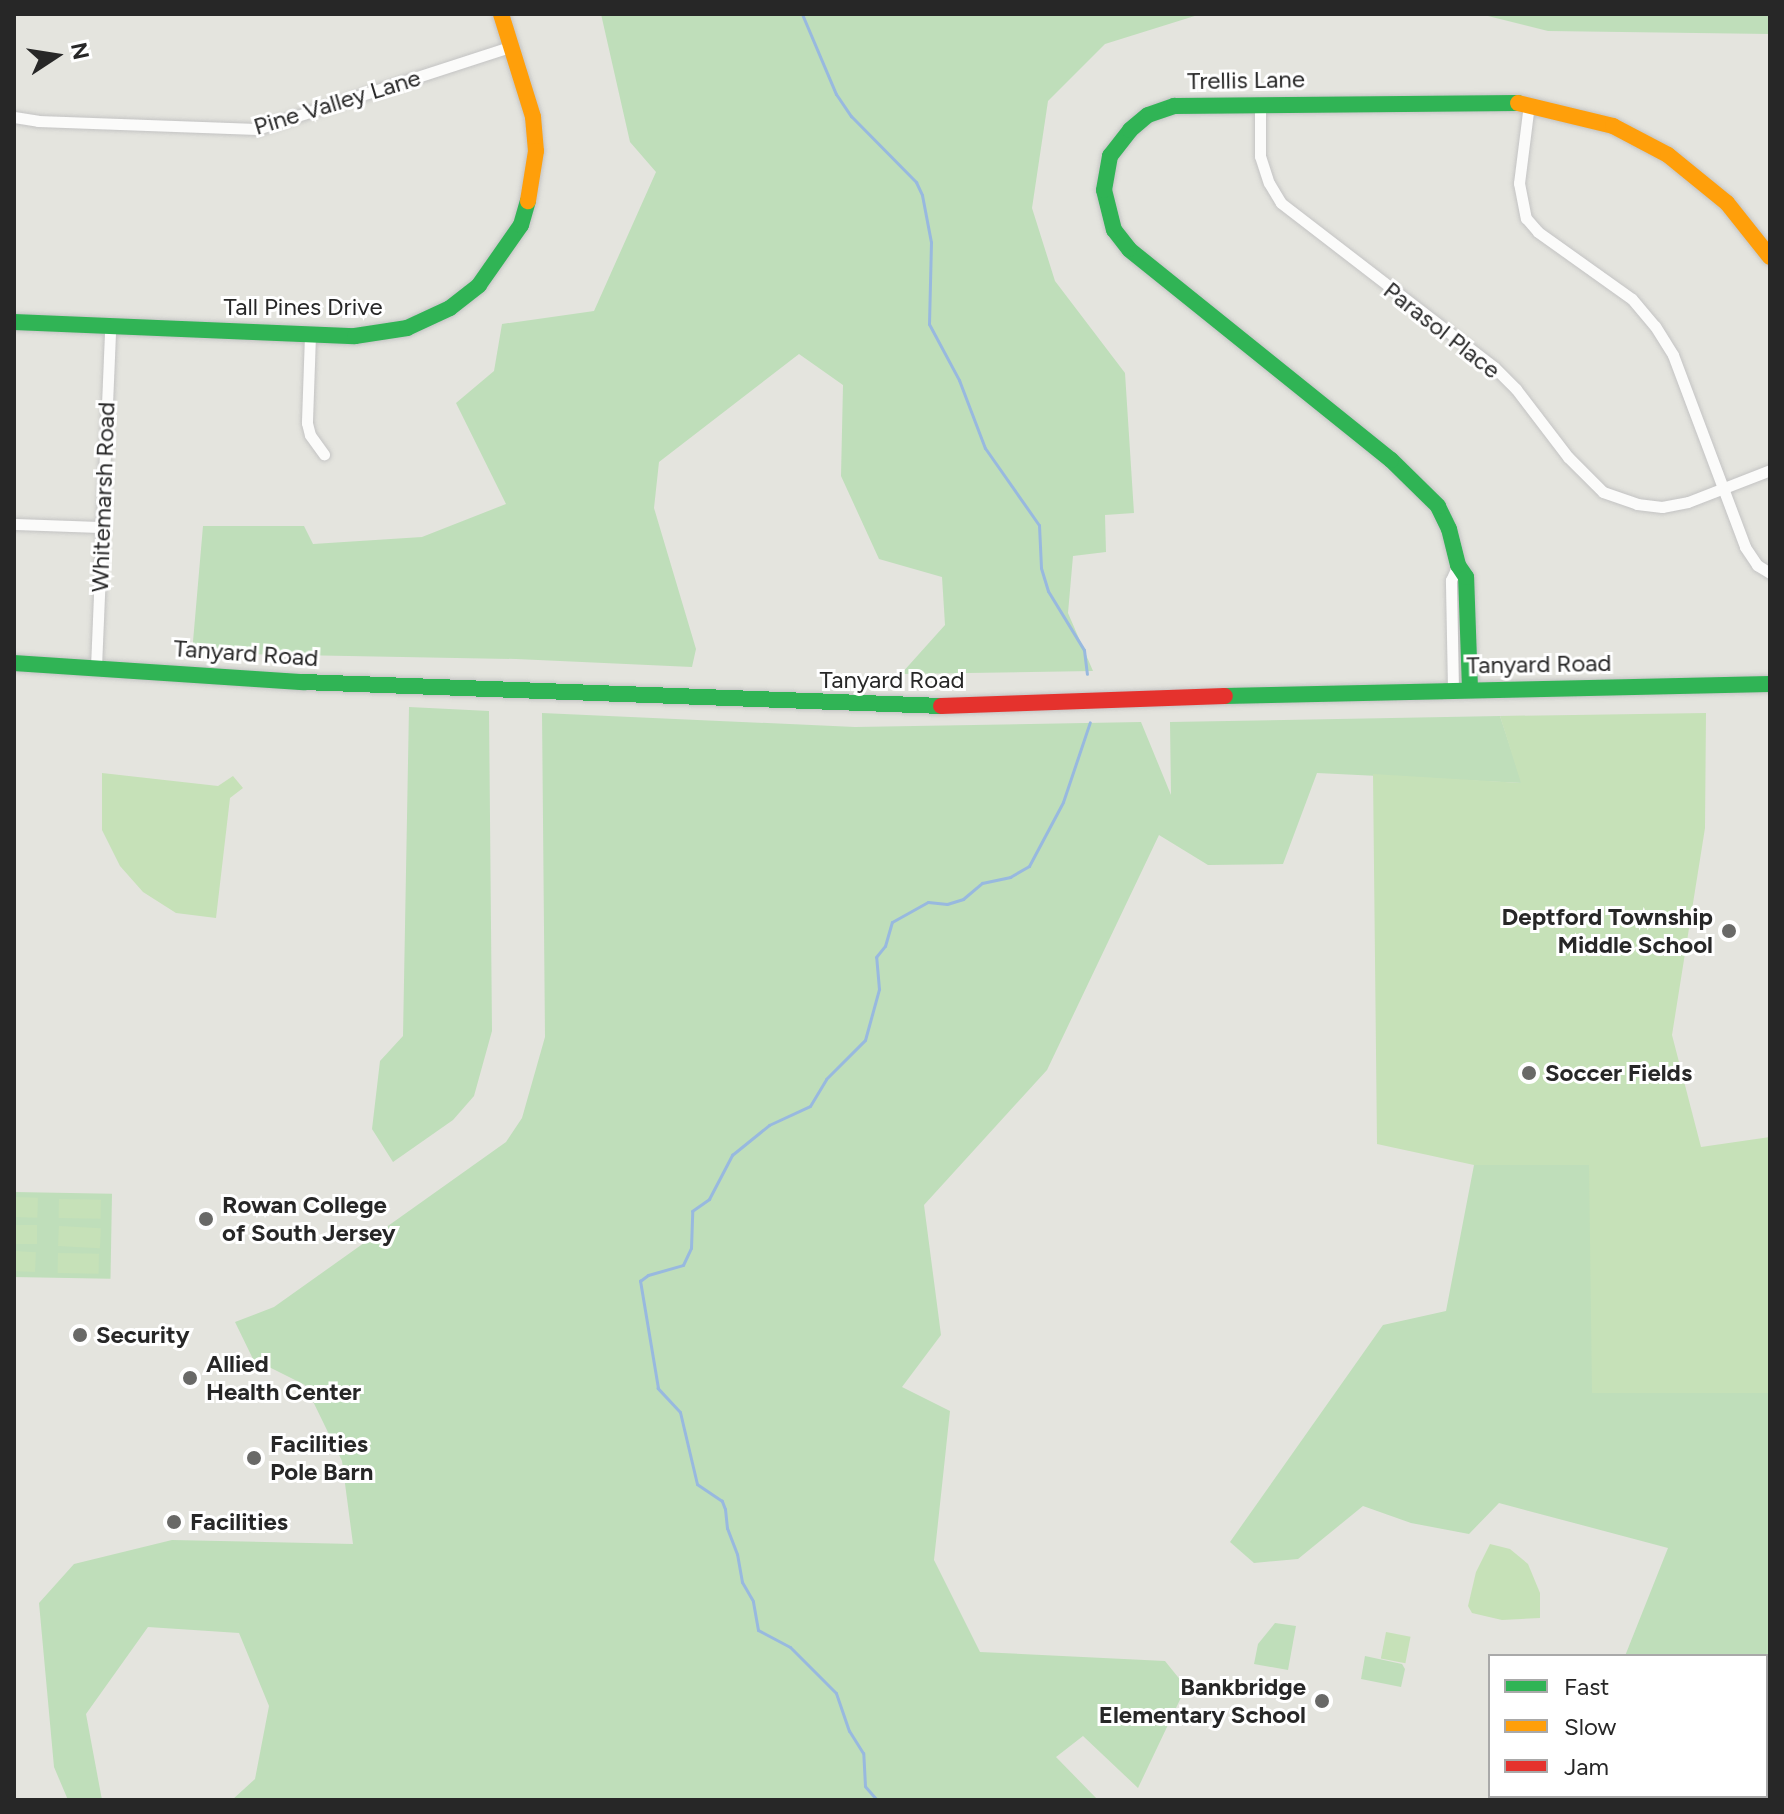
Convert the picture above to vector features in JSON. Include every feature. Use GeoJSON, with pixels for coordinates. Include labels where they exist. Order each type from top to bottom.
{"type":"FeatureCollection","features":[{"type":"Feature","properties":{"kind":"street","name":"Tall Pines Drive"},"geometry":{"type":"LineString","coordinates":[[14,322],[369,335],[422,323],[470,293],[497,265],[526,212],[535,163],[533,117],[501,14]]}},
{"type":"Feature","properties":{"kind":"street","name":"Pine Valley Lane"},"geometry":{"type":"LineString","coordinates":[[14,117],[257,129],[512,46]]}},
{"type":"Feature","properties":{"kind":"street","name":"Trellis Lane"},"geometry":{"type":"LineString","coordinates":[[1462,689],[1466,577],[1458,565],[1449,529],[1438,506],[1417,484],[1129,249],[1114,230],[1104,190],[1110,156],[1130,130],[1148,115],[1174,106],[1498,100],[1529,104],[1613,126],[1668,155],[1727,203],[1770,257]]}},
{"type":"Feature","properties":{"kind":"street","name":"Parasol Place"},"geometry":{"type":"LineString","coordinates":[[1260,104],[1260,156],[1269,183],[1281,203],[1494,367],[1516,389],[1568,457],[1603,492],[1637,504],[1662,507],[1688,502],[1770,470]]}},
{"type":"Feature","properties":{"kind":"street"},"geometry":{"type":"LineString","coordinates":[[1529,104],[1519,183],[1526,218],[1538,232],[1632,299],[1655,326],[1673,355],[1745,547],[1757,565],[1770,573]]}},
{"type":"Feature","properties":{"kind":"street","name":"Whitemarsh Road"},"geometry":{"type":"LineString","coordinates":[[96,667],[110,327]]}},
{"type":"Feature","properties":{"kind":"street"},"geometry":{"type":"LineString","coordinates":[[310,335],[307,423],[310,435],[324,454]]}},
{"type":"Feature","properties":{"kind":"street"},"geometry":{"type":"LineString","coordinates":[[14,524],[101,527]]}},
{"type":"Feature","properties":{"kind":"street","name":"Tanyard Road"},"geometry":{"type":"LineString","coordinates":[[14,663],[303,682],[927,706],[1462,689],[1770,684]]}},
{"type":"Feature","properties":{"kind":"green space"},"geometry":{"type":"Polygon","coordinates":[[[601,14],[1201,14],[1105,44],[1048,101],[1032,208],[1055,281],[1125,373],[1134,513],[1105,515],[1106,552],[1073,556],[1068,613],[1093,671],[901,674],[945,625],[942,577],[879,559],[841,476],[843,385],[799,354],[659,462],[654,508],[696,649],[692,667],[516,659],[192,653],[203,526],[304,526],[313,544],[422,537],[506,504],[456,403],[494,371],[502,324],[594,311],[656,172],[630,142],[601,14]]]}},
{"type":"Feature","properties":{"kind":"green space"},"geometry":{"type":"Polygon","coordinates":[[[1480,14],[1770,14],[1770,34],[1548,31],[1480,14]]]}},
{"type":"Feature","properties":{"kind":"green space"},"geometry":{"type":"Polygon","coordinates":[[[409,707],[489,711],[492,1031],[474,1096],[453,1120],[393,1162],[372,1129],[380,1061],[403,1036],[409,707]]]}},
{"type":"Feature","properties":{"kind":"green space"},"geometry":{"type":"Polygon","coordinates":[[[542,713],[855,727],[1141,722],[1171,795],[1170,722],[1500,716],[1522,783],[1317,773],[1283,864],[1208,865],[1159,835],[1047,1070],[924,1205],[941,1335],[902,1387],[950,1411],[934,1560],[980,1652],[1165,1661],[1186,1687],[1138,1788],[1083,1736],[1056,1757],[1098,1800],[232,1800],[255,1779],[269,1706],[239,1633],[148,1627],[86,1714],[102,1800],[68,1800],[54,1767],[39,1603],[74,1564],[172,1540],[353,1544],[342,1461],[305,1385],[253,1359],[235,1322],[274,1307],[506,1142],[522,1118],[545,1037],[542,713]]]}},
{"type":"Feature","properties":{"kind":"green space","name":"Soccer Fields"},"geometry":{"type":"Polygon","coordinates":[[[1706,713],[1705,828],[1672,1035],[1701,1147],[1770,1137],[1770,1393],[1592,1393],[1589,1165],[1474,1165],[1377,1144],[1373,774],[1521,783],[1500,716],[1706,713]]]}},
{"type":"Feature","properties":{"kind":"green space"},"geometry":{"type":"Polygon","coordinates":[[[102,773],[218,786],[233,776],[243,788],[230,798],[216,918],[176,913],[143,892],[120,866],[102,830],[102,773]]]}},
{"type":"Feature","properties":{"kind":"green space"},"geometry":{"type":"Polygon","coordinates":[[[1590,1164],[1593,1392],[1770,1393],[1770,1675],[1768,1654],[1626,1654],[1668,1548],[1499,1503],[1469,1534],[1411,1523],[1363,1506],[1298,1559],[1254,1563],[1230,1542],[1383,1325],[1446,1311],[1474,1165],[1590,1164]]]}},
{"type":"Feature","properties":{"kind":"green space"},"geometry":{"type":"Polygon","coordinates":[[[14,1192],[112,1194],[111,1279],[14,1277],[14,1192]]]}},
{"type":"Feature","properties":{"kind":"green space"},"geometry":{"type":"Polygon","coordinates":[[[14,1197],[38,1198],[37,1218],[14,1217],[14,1197]]]}},
{"type":"Feature","properties":{"kind":"green space"},"geometry":{"type":"Polygon","coordinates":[[[59,1199],[101,1200],[101,1219],[59,1218],[59,1199]]]}},
{"type":"Feature","properties":{"kind":"green space"},"geometry":{"type":"Polygon","coordinates":[[[14,1225],[37,1225],[37,1244],[14,1244],[14,1225]]]}},
{"type":"Feature","properties":{"kind":"green space"},"geometry":{"type":"Polygon","coordinates":[[[59,1226],[101,1228],[100,1248],[58,1246],[59,1226]]]}},
{"type":"Feature","properties":{"kind":"green space"},"geometry":{"type":"Polygon","coordinates":[[[14,1251],[36,1252],[35,1272],[14,1271],[14,1251]]]}},
{"type":"Feature","properties":{"kind":"green space"},"geometry":{"type":"Polygon","coordinates":[[[58,1253],[99,1254],[99,1274],[58,1273],[58,1253]]]}},
{"type":"Feature","properties":{"kind":"green space"},"geometry":{"type":"Polygon","coordinates":[[[1490,1544],[1510,1549],[1528,1564],[1540,1593],[1540,1618],[1502,1620],[1472,1613],[1468,1606],[1476,1572],[1490,1544]]]}},
{"type":"Feature","properties":{"kind":"green space"},"geometry":{"type":"Polygon","coordinates":[[[1275,1623],[1296,1626],[1288,1670],[1254,1664],[1258,1644],[1275,1623]]]}},
{"type":"Feature","properties":{"kind":"green space"},"geometry":{"type":"Polygon","coordinates":[[[1386,1632],[1411,1637],[1405,1663],[1381,1659],[1386,1632]]]}},
{"type":"Feature","properties":{"kind":"green space"},"geometry":{"type":"Polygon","coordinates":[[[1365,1656],[1402,1664],[1405,1669],[1401,1687],[1361,1679],[1365,1656]]]}},
{"type":"Feature","properties":{"kind":"waterway"},"geometry":{"type":"LineString","coordinates":[[802,14],[836,94],[851,116],[916,182],[922,195],[931,242],[929,324],[959,380],[985,448],[1039,525],[1041,568],[1048,591],[1084,650],[1087,674]]}},
{"type":"Feature","properties":{"kind":"waterway"},"geometry":{"type":"LineString","coordinates":[[877,1800],[865,1786],[863,1753],[849,1731],[836,1693],[790,1647],[758,1630],[753,1601],[742,1582],[722,1501],[697,1484],[680,1412],[658,1388],[640,1281],[648,1275],[683,1265],[691,1248],[692,1211],[709,1199],[732,1155],[769,1125],[810,1106],[826,1079],[865,1040],[879,989],[876,957],[885,946],[892,922],[928,902],[947,904],[963,899],[982,883],[1010,877],[1029,866],[1063,802],[1090,722]]}},
{"type":"Feature","properties":{"kind":"traffic: fast"},"geometry":{"type":"LineString","coordinates":[[1470,689],[1466,577],[1458,565],[1449,529],[1438,506],[1391,460],[1129,249],[1114,230],[1104,190],[1110,156],[1130,130],[1148,115],[1174,106],[1518,103]]}},
{"type":"Feature","properties":{"kind":"traffic: fast"},"geometry":{"type":"LineString","coordinates":[[14,322],[355,336],[407,328],[450,308],[479,285],[521,225],[528,201]]}},
{"type":"Feature","properties":{"kind":"traffic: fast"},"geometry":{"type":"LineString","coordinates":[[14,663],[303,682],[941,706]]}},
{"type":"Feature","properties":{"kind":"traffic: fast"},"geometry":{"type":"LineString","coordinates":[[1225,696],[1770,684]]}},
{"type":"Feature","properties":{"kind":"traffic: slow"},"geometry":{"type":"LineString","coordinates":[[501,14],[533,117],[536,151],[528,201]]}},
{"type":"Feature","properties":{"kind":"traffic: slow"},"geometry":{"type":"LineString","coordinates":[[1518,103],[1613,126],[1668,155],[1727,203],[1770,257]]}},
{"type":"Feature","properties":{"kind":"traffic: jam"},"geometry":{"type":"LineString","coordinates":[[941,706],[1225,696]]}},
{"type":"Feature","properties":{"kind":"place","name":"Deptford Township Middle School"},"geometry":{"type":"Point","coordinates":[1729,931]}},
{"type":"Feature","properties":{"kind":"place","name":"Soccer Fields"},"geometry":{"type":"Point","coordinates":[1529,1073]}},
{"type":"Feature","properties":{"kind":"place","name":"Rowan College of South Jersey"},"geometry":{"type":"Point","coordinates":[206,1219]}},
{"type":"Feature","properties":{"kind":"place","name":"Security"},"geometry":{"type":"Point","coordinates":[80,1335]}},
{"type":"Feature","properties":{"kind":"place","name":"Allied Health Center"},"geometry":{"type":"Point","coordinates":[190,1378]}},
{"type":"Feature","properties":{"kind":"place","name":"Facilities Pole Barn"},"geometry":{"type":"Point","coordinates":[254,1458]}},
{"type":"Feature","properties":{"kind":"place","name":"Facilities"},"geometry":{"type":"Point","coordinates":[174,1522]}},
{"type":"Feature","properties":{"kind":"place","name":"Bankbridge Elementary School"},"geometry":{"type":"Point","coordinates":[1322,1701]}}]}
